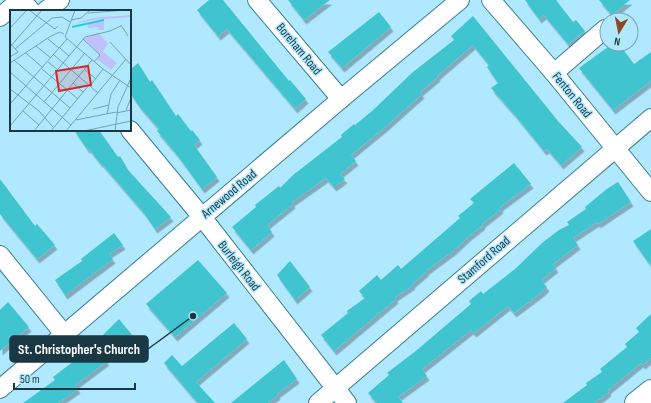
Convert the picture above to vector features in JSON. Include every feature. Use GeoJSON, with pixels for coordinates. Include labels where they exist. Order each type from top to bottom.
{"type":"FeatureCollection","features":[{"type":"Feature","properties":{"kind":"street"},"geometry":{"type":"LineString","coordinates":[[0,17],[21,0],[30,10]]}},
{"type":"Feature","properties":{"kind":"street"},"geometry":{"type":"LineString","coordinates":[[46,10],[60,0]]}},
{"type":"Feature","properties":{"kind":"street","name":"Boreham Road"},"geometry":{"type":"LineString","coordinates":[[257,0],[340,99]]}},
{"type":"Feature","properties":{"kind":"street","name":"Arnewood Road"},"geometry":{"type":"LineString","coordinates":[[0,389],[340,99],[460,0]]}},
{"type":"Feature","properties":{"kind":"street","name":"Fenton Road"},"geometry":{"type":"LineString","coordinates":[[491,0],[554,73],[651,192]]}},
{"type":"Feature","properties":{"kind":"street"},"geometry":{"type":"LineString","coordinates":[[554,73],[599,34]]}},
{"type":"Feature","properties":{"kind":"street","name":"Stamford Road"},"geometry":{"type":"LineString","coordinates":[[318,403],[651,118]]}},
{"type":"Feature","properties":{"kind":"street","name":"Burleigh Road"},"geometry":{"type":"LineString","coordinates":[[131,131],[202,217],[347,403]]}},
{"type":"Feature","properties":{"kind":"street"},"geometry":{"type":"LineString","coordinates":[[0,255],[64,334]]}},
{"type":"Feature","properties":{"kind":"street"},"geometry":{"type":"LineString","coordinates":[[636,403],[651,390]]}},
{"type":"Feature","properties":{"kind":"building"},"geometry":{"type":"Polygon","coordinates":[[[209,0],[223,0],[289,81],[290,80],[306,99],[295,109],[227,29],[218,36],[197,10],[209,0]]]}},
{"type":"Feature","properties":{"kind":"building"},"geometry":{"type":"Polygon","coordinates":[[[288,0],[330,0],[304,20],[288,0]]]}},
{"type":"Feature","properties":{"kind":"building"},"geometry":{"type":"Polygon","coordinates":[[[525,0],[556,0],[573,22],[576,20],[585,31],[568,44],[544,15],[539,19],[525,0]]]}},
{"type":"Feature","properties":{"kind":"building"},"geometry":{"type":"Polygon","coordinates":[[[599,0],[630,0],[616,12],[609,12],[599,0]]]}},
{"type":"Feature","properties":{"kind":"building"},"geometry":{"type":"Polygon","coordinates":[[[379,12],[391,27],[342,68],[328,52],[379,12]]]}},
{"type":"Feature","properties":{"kind":"building"},"geometry":{"type":"Polygon","coordinates":[[[473,16],[558,121],[582,147],[561,165],[547,149],[544,151],[491,88],[498,83],[487,67],[489,65],[473,45],[420,92],[422,94],[351,155],[356,161],[340,174],[345,179],[334,187],[326,178],[292,202],[293,204],[267,225],[272,232],[251,250],[232,227],[256,207],[255,205],[279,186],[280,188],[293,175],[342,137],[341,135],[372,111],[413,72],[454,40],[451,36],[473,16]]]}},
{"type":"Feature","properties":{"kind":"building"},"geometry":{"type":"Polygon","coordinates":[[[601,52],[625,52],[634,64],[651,52],[651,81],[613,110],[579,68],[601,52]]]}},
{"type":"Feature","properties":{"kind":"building"},"geometry":{"type":"Polygon","coordinates":[[[138,63],[150,82],[152,80],[176,116],[178,114],[200,140],[194,145],[217,177],[202,189],[178,156],[157,131],[159,129],[131,94],[131,69],[138,63]]]}},
{"type":"Feature","properties":{"kind":"building"},"geometry":{"type":"Polygon","coordinates":[[[75,131],[100,131],[118,157],[120,156],[128,170],[171,217],[155,229],[144,213],[88,148],[87,149],[75,131]]]}},
{"type":"Feature","properties":{"kind":"building"},"geometry":{"type":"Polygon","coordinates":[[[514,163],[531,184],[500,207],[501,209],[482,224],[483,225],[454,250],[426,271],[412,284],[413,285],[395,297],[396,299],[334,351],[321,335],[348,313],[347,311],[365,298],[359,291],[377,275],[381,280],[398,265],[401,269],[460,218],[458,216],[474,203],[470,199],[514,163]]]}},
{"type":"Feature","properties":{"kind":"building"},"geometry":{"type":"Polygon","coordinates":[[[0,179],[35,226],[37,224],[55,245],[37,259],[0,214],[0,179]]]}},
{"type":"Feature","properties":{"kind":"building"},"geometry":{"type":"Polygon","coordinates":[[[618,182],[631,202],[598,224],[597,222],[573,238],[578,245],[553,264],[556,268],[541,280],[547,287],[542,292],[514,313],[508,306],[474,333],[471,330],[422,369],[427,376],[398,397],[403,403],[377,403],[368,393],[389,375],[387,373],[417,350],[471,304],[469,301],[481,291],[483,294],[515,269],[542,243],[559,230],[569,225],[567,222],[586,209],[585,207],[608,188],[618,182]]]}},
{"type":"Feature","properties":{"kind":"building"},"geometry":{"type":"Polygon","coordinates":[[[651,229],[651,266],[633,241],[651,229]]]}},
{"type":"Feature","properties":{"kind":"building"},"geometry":{"type":"Polygon","coordinates":[[[114,233],[123,245],[109,254],[113,259],[65,295],[55,280],[82,261],[81,259],[114,233]]]}},
{"type":"Feature","properties":{"kind":"building"},"geometry":{"type":"Polygon","coordinates":[[[198,260],[227,293],[175,337],[146,304],[198,260]]]}},
{"type":"Feature","properties":{"kind":"building"},"geometry":{"type":"Polygon","coordinates":[[[290,261],[310,287],[295,300],[277,275],[290,261]]]}},
{"type":"Feature","properties":{"kind":"building"},"geometry":{"type":"Polygon","coordinates":[[[8,302],[29,327],[0,351],[0,310],[8,302]]]}},
{"type":"Feature","properties":{"kind":"building"},"geometry":{"type":"Polygon","coordinates":[[[651,314],[651,358],[643,365],[641,363],[608,390],[609,392],[594,403],[563,403],[587,385],[586,383],[602,372],[600,369],[627,347],[625,344],[639,332],[636,328],[651,314]]]}},
{"type":"Feature","properties":{"kind":"building"},"geometry":{"type":"Polygon","coordinates":[[[119,319],[132,335],[105,359],[107,361],[75,385],[78,389],[58,403],[23,403],[55,380],[53,377],[100,341],[99,339],[119,319]]]}},
{"type":"Feature","properties":{"kind":"building"},"geometry":{"type":"Polygon","coordinates":[[[234,323],[247,339],[196,382],[215,403],[198,403],[164,363],[172,355],[182,366],[234,323]]]}},
{"type":"Feature","properties":{"kind":"building"},"geometry":{"type":"Polygon","coordinates":[[[284,360],[297,379],[277,394],[278,395],[268,403],[231,403],[284,360]]]}},
{"type":"Feature","properties":{"kind":"place","name":"St. Christopher's Church"},"geometry":{"type":"Point","coordinates":[193,316]}}]}
